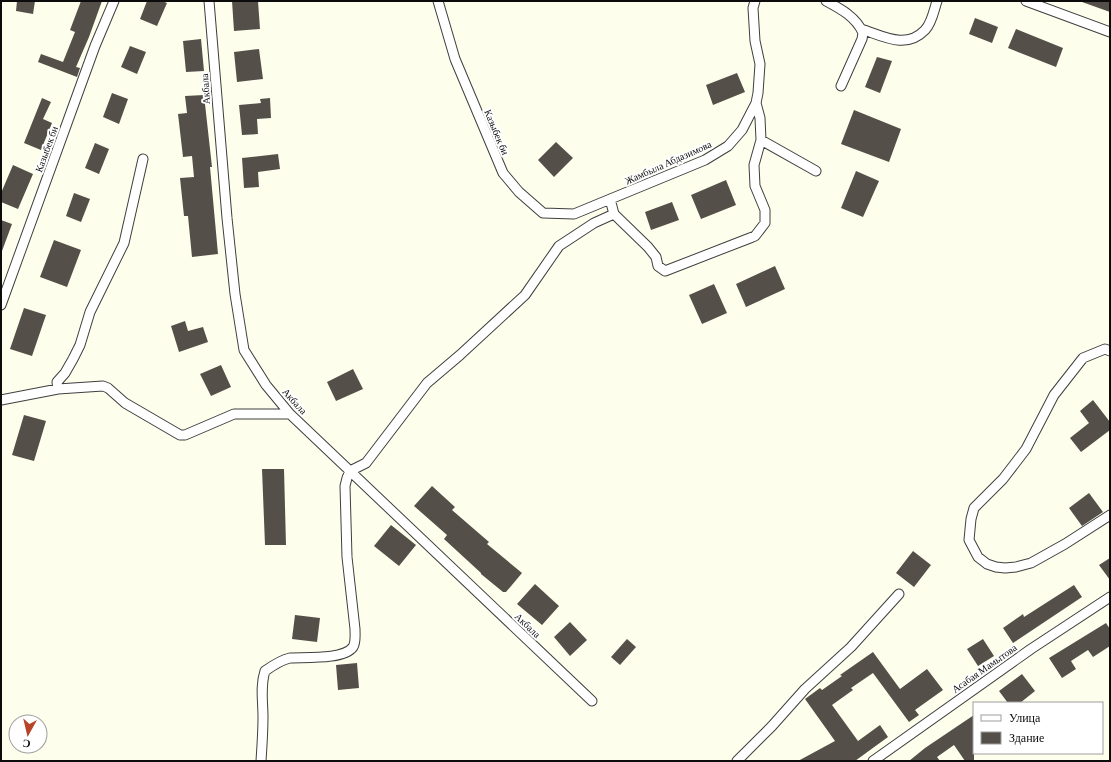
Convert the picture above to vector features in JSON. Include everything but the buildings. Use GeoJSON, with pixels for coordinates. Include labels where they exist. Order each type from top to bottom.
{"type":"FeatureCollection","features":[{"type":"Feature","properties":{"kind":"street","name":"Казыбек би"},"geometry":{"type":"LineString","coordinates":[[1,305],[95,46],[114,1]]}},
{"type":"Feature","properties":{"kind":"street","name":"Акбала"},"geometry":{"type":"LineString","coordinates":[[209,1],[227,218],[235,294],[244,350],[266,385],[290,414],[592,701]]}},
{"type":"Feature","properties":{"kind":"street","name":"Казыбек би"},"geometry":{"type":"LineString","coordinates":[[438,1],[456,59],[503,173],[519,192],[544,213],[574,214],[589,207]]}},
{"type":"Feature","properties":{"kind":"street"},"geometry":{"type":"LineString","coordinates":[[610,199],[614,214],[648,247],[656,257],[658,266],[665,271],[755,236],[765,223],[765,210],[755,186],[754,165],[761,140],[760,118],[756,103],[760,64],[755,42],[753,8],[755,1]]}},
{"type":"Feature","properties":{"kind":"street"},"geometry":{"type":"LineString","coordinates":[[826,1],[846,12],[863,33],[862,39],[841,86]]}},
{"type":"Feature","properties":{"kind":"street"},"geometry":{"type":"LineString","coordinates":[[861,29],[901,42],[911,40],[925,30],[937,1]]}},
{"type":"Feature","properties":{"kind":"street"},"geometry":{"type":"LineString","coordinates":[[1026,1],[1110,32]]}},
{"type":"Feature","properties":{"kind":"street","name":"Жамбыла Абдазимова"},"geometry":{"type":"LineString","coordinates":[[589,207],[705,160],[728,146],[742,130],[756,103]]}},
{"type":"Feature","properties":{"kind":"street"},"geometry":{"type":"LineString","coordinates":[[761,140],[816,171]]}},
{"type":"Feature","properties":{"kind":"street"},"geometry":{"type":"LineString","coordinates":[[58,389],[57,382],[65,373],[80,345],[90,312],[124,243],[143,159]]}},
{"type":"Feature","properties":{"kind":"street"},"geometry":{"type":"LineString","coordinates":[[261,761],[263,717],[262,678],[265,671],[288,658],[323,657],[343,654],[354,646],[355,629],[347,557],[345,486],[350,471],[366,464],[427,383],[460,355],[525,295],[559,246],[594,223],[614,214]]}},
{"type":"Feature","properties":{"kind":"street"},"geometry":{"type":"LineString","coordinates":[[1110,351],[1106,349],[1083,358],[1054,395],[1026,449],[1002,479],[974,508],[971,519],[969,540],[978,557],[988,564],[1005,568],[1016,567],[1031,563],[1110,515]]}},
{"type":"Feature","properties":{"kind":"street"},"geometry":{"type":"LineString","coordinates":[[1,400],[58,389],[103,386],[108,388],[126,403],[180,435],[185,435],[234,414],[290,414]]}},
{"type":"Feature","properties":{"kind":"street"},"geometry":{"type":"LineString","coordinates":[[737,761],[772,726],[805,689],[850,647],[899,594]]}},
{"type":"Feature","properties":{"kind":"street","name":"Асабая Мамытова"},"geometry":{"type":"LineString","coordinates":[[873,761],[1031,649],[1110,597]]}}]}
